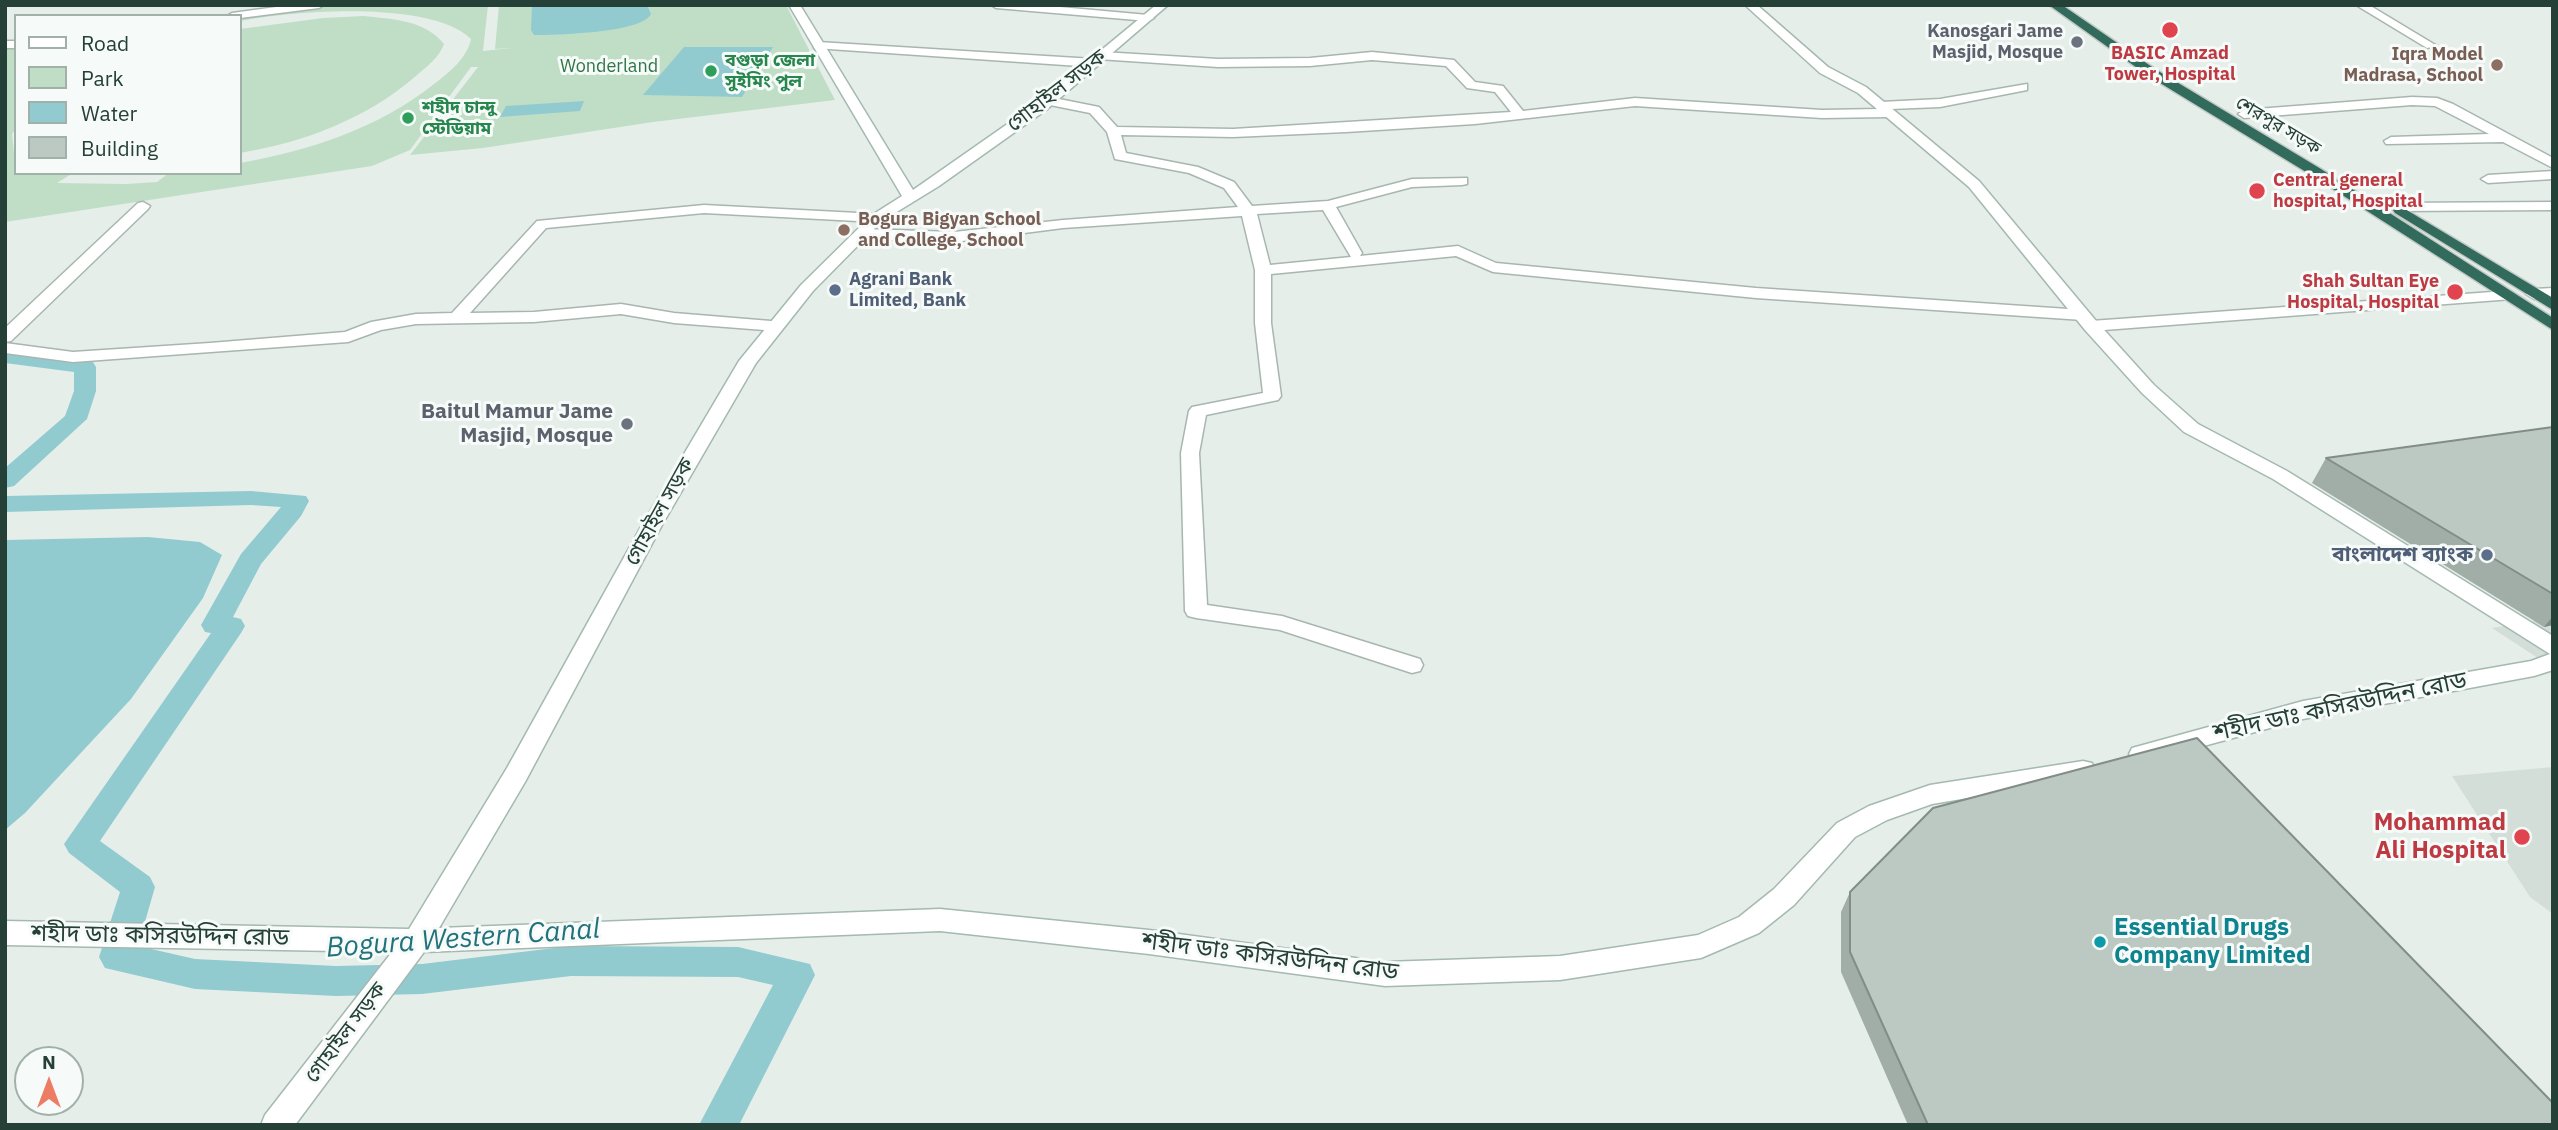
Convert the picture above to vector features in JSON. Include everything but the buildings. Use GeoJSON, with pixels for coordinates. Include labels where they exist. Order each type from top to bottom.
{"type":"FeatureCollection","features":[{"type":"Feature","properties":{"kind":"highway","name":"শেরপুর সড়ক"},"geometry":{"type":"LineString","coordinates":[[2054,5],[2151,72],[2316,172],[2553,325]]}},
{"type":"Feature","properties":{"kind":"highway","name":"শেরপুর সড়ক"},"geometry":{"type":"LineString","coordinates":[[2072,5],[2134,48],[2553,305]]}},
{"type":"Feature","properties":{"kind":"street"},"geometry":{"type":"LineString","coordinates":[[242,15],[320,5]]}},
{"type":"Feature","properties":{"kind":"street"},"geometry":{"type":"LineString","coordinates":[[794,5],[909,196]]}},
{"type":"Feature","properties":{"kind":"street"},"geometry":{"type":"LineString","coordinates":[[996,5],[1155,11]]}},
{"type":"Feature","properties":{"kind":"street"},"geometry":{"type":"LineString","coordinates":[[1750,5],[1824,70],[1862,90],[1974,184],[2087,321],[2148,389],[2191,428],[2280,475],[2553,647]]}},
{"type":"Feature","properties":{"kind":"street"},"geometry":{"type":"LineString","coordinates":[[2361,5],[2431,46]]}},
{"type":"Feature","properties":{"kind":"street","name":"গোহাইল সড়ক"},"geometry":{"type":"LineString","coordinates":[[276,1125],[410,950],[516,775],[652,525],[748,361],[807,288],[877,218],[934,183],[1049,101],[1155,11]]}},
{"type":"Feature","properties":{"kind":"street"},"geometry":{"type":"LineString","coordinates":[[818,46],[1218,63],[1310,62],[1372,56],[1450,62],[1471,85],[1499,89],[1520,115]]}},
{"type":"Feature","properties":{"kind":"street"},"geometry":{"type":"LineString","coordinates":[[1112,131],[1289,132],[1520,115],[1635,102],[1822,114],[1940,103],[2024,87]]}},
{"type":"Feature","properties":{"kind":"street"},"geometry":{"type":"LineString","coordinates":[[1049,101],[1094,110],[1112,131],[1120,156],[1193,170],[1229,185],[1249,212],[1264,270],[1263,323],[1272,396],[1198,411],[1190,453],[1196,611],[1282,623],[1412,665]]}},
{"type":"Feature","properties":{"kind":"street"},"geometry":{"type":"LineString","coordinates":[[2244,114],[2427,101],[2448,107],[2553,164]]}},
{"type":"Feature","properties":{"kind":"street"},"geometry":{"type":"LineString","coordinates":[[2391,141],[2503,138]]}},
{"type":"Feature","properties":{"kind":"street"},"geometry":{"type":"LineString","coordinates":[[2488,179],[2553,175]]}},
{"type":"Feature","properties":{"kind":"street"},"geometry":{"type":"LineString","coordinates":[[862,234],[954,237],[1063,224],[1249,212],[1328,205],[1412,183],[1462,181]]}},
{"type":"Feature","properties":{"kind":"street"},"geometry":{"type":"LineString","coordinates":[[1328,205],[1354,253]]}},
{"type":"Feature","properties":{"kind":"street"},"geometry":{"type":"LineString","coordinates":[[5,337],[143,206]]}},
{"type":"Feature","properties":{"kind":"street"},"geometry":{"type":"LineString","coordinates":[[2396,207],[2553,206]]}},
{"type":"Feature","properties":{"kind":"street"},"geometry":{"type":"LineString","coordinates":[[458,317],[542,224],[704,209],[877,218]]}},
{"type":"Feature","properties":{"kind":"street"},"geometry":{"type":"LineString","coordinates":[[1264,270],[1458,251],[1493,267],[2087,321],[2506,296]]}},
{"type":"Feature","properties":{"kind":"street"},"geometry":{"type":"LineString","coordinates":[[2534,294],[2553,293]]}},
{"type":"Feature","properties":{"kind":"street"},"geometry":{"type":"LineString","coordinates":[[5,348],[73,357],[304,342],[348,337],[377,326],[416,319],[534,317],[621,309],[674,318],[777,326]]}},
{"type":"Feature","properties":{"kind":"street","name":"শহীদ ডাঃ কসিরউদ্দিন রোড"},"geometry":{"type":"LineString","coordinates":[[12,933],[146,935],[410,950],[940,920],[1149,942],[1385,974],[1560,968],[1701,946],[1749,925],[1784,897],[1846,830],[1878,813],[1930,795],[2069,774],[2302,710],[2534,668],[2553,661]]}},
{"type":"Feature","properties":{"kind":"shaded area"},"geometry":{"type":"Polygon","coordinates":[[[2553,618],[2553,668],[2492,628],[2553,618]]]}},
{"type":"Feature","properties":{"kind":"shaded area","name":"Mohammad Ali Hospital"},"geometry":{"type":"Polygon","coordinates":[[[2553,767],[2553,914],[2530,897],[2452,776],[2553,767]]]}},
{"type":"Feature","properties":{"kind":"green space","name":"Wonderland"},"geometry":{"type":"Polygon","coordinates":[[[335,5],[488,5],[483,51],[511,48],[495,49],[499,5],[786,5],[835,100],[653,122],[483,148],[410,155],[478,67],[471,67],[410,150],[372,166],[5,222],[5,47],[14,45],[14,175],[70,175],[57,183],[126,184],[157,182],[166,175],[242,175],[242,163],[292,152],[366,125],[390,114],[440,79],[462,58],[471,39],[452,27],[426,18],[395,13],[327,12],[242,21],[242,17],[335,5]]]}},
{"type":"Feature","properties":{"kind":"green space"},"geometry":{"type":"Polygon","coordinates":[[[363,16],[408,22],[428,30],[444,44],[436,58],[377,105],[334,127],[288,142],[242,153],[242,29],[323,18],[363,16]]]}},
{"type":"Feature","properties":{"kind":"water"},"geometry":{"type":"Polygon","coordinates":[[[532,5],[647,5],[651,14],[644,20],[616,29],[534,35],[531,30],[532,5]]]}},
{"type":"Feature","properties":{"kind":"water","name":"বগুড়া জেলা সুইমিং পুল"},"geometry":{"type":"Polygon","coordinates":[[[684,47],[773,47],[742,97],[643,95],[684,47]]]}},
{"type":"Feature","properties":{"kind":"water"},"geometry":{"type":"Polygon","coordinates":[[[584,101],[580,111],[500,117],[506,106],[584,101]]]}},
{"type":"Feature","properties":{"kind":"water"},"geometry":{"type":"Polygon","coordinates":[[[148,537],[200,542],[222,555],[203,598],[131,699],[25,813],[5,830],[5,540],[148,537]]]}},
{"type":"Feature","properties":{"kind":"waterway","name":"Bogura Western Canal"},"geometry":{"type":"LineString","coordinates":[[5,356],[85,367],[85,391],[76,419],[5,481]]}},
{"type":"Feature","properties":{"kind":"waterway","name":"Bogura Western Canal"},"geometry":{"type":"LineString","coordinates":[[5,504],[251,498],[297,501],[292,511],[250,560],[215,625],[231,626],[80,844],[138,887],[117,957],[195,974],[336,981],[422,979],[571,961],[738,962],[797,975],[718,1125]]}},
{"type":"Feature","properties":{"kind":"place","name":"BASIC Amzad Tower, Hospital"},"geometry":{"type":"Point","coordinates":[2170,30]}},
{"type":"Feature","properties":{"kind":"place","name":"Kanosgari Jame Masjid, Mosque"},"geometry":{"type":"Point","coordinates":[2077,42]}},
{"type":"Feature","properties":{"kind":"place","name":"Iqra Model Madrasa, School"},"geometry":{"type":"Point","coordinates":[2497,65]}},
{"type":"Feature","properties":{"kind":"place","name":"বগুড়া জেলা সুইমিং পুল"},"geometry":{"type":"Point","coordinates":[711,71]}},
{"type":"Feature","properties":{"kind":"place","name":"শহীদ চান্দু স্টেডিয়াম"},"geometry":{"type":"Point","coordinates":[408,118]}},
{"type":"Feature","properties":{"kind":"place","name":"Central general hospital, Hospital"},"geometry":{"type":"Point","coordinates":[2257,191]}},
{"type":"Feature","properties":{"kind":"place","name":"Bogura Bigyan School and College, School"},"geometry":{"type":"Point","coordinates":[844,230]}},
{"type":"Feature","properties":{"kind":"place","name":"Agrani Bank Limited, Bank"},"geometry":{"type":"Point","coordinates":[835,290]}},
{"type":"Feature","properties":{"kind":"place","name":"Shah Sultan Eye Hospital, Hospital"},"geometry":{"type":"Point","coordinates":[2455,292]}},
{"type":"Feature","properties":{"kind":"place","name":"Baitul Mamur Jame Masjid, Mosque"},"geometry":{"type":"Point","coordinates":[627,424]}},
{"type":"Feature","properties":{"kind":"place","name":"বাংলাদেশ ব্যাংক"},"geometry":{"type":"Point","coordinates":[2487,555]}},
{"type":"Feature","properties":{"kind":"place","name":"Mohammad Ali Hospital"},"geometry":{"type":"Point","coordinates":[2522,837]}},
{"type":"Feature","properties":{"kind":"place","name":"Essential Drugs Company Limited"},"geometry":{"type":"Point","coordinates":[2100,942]}}]}
